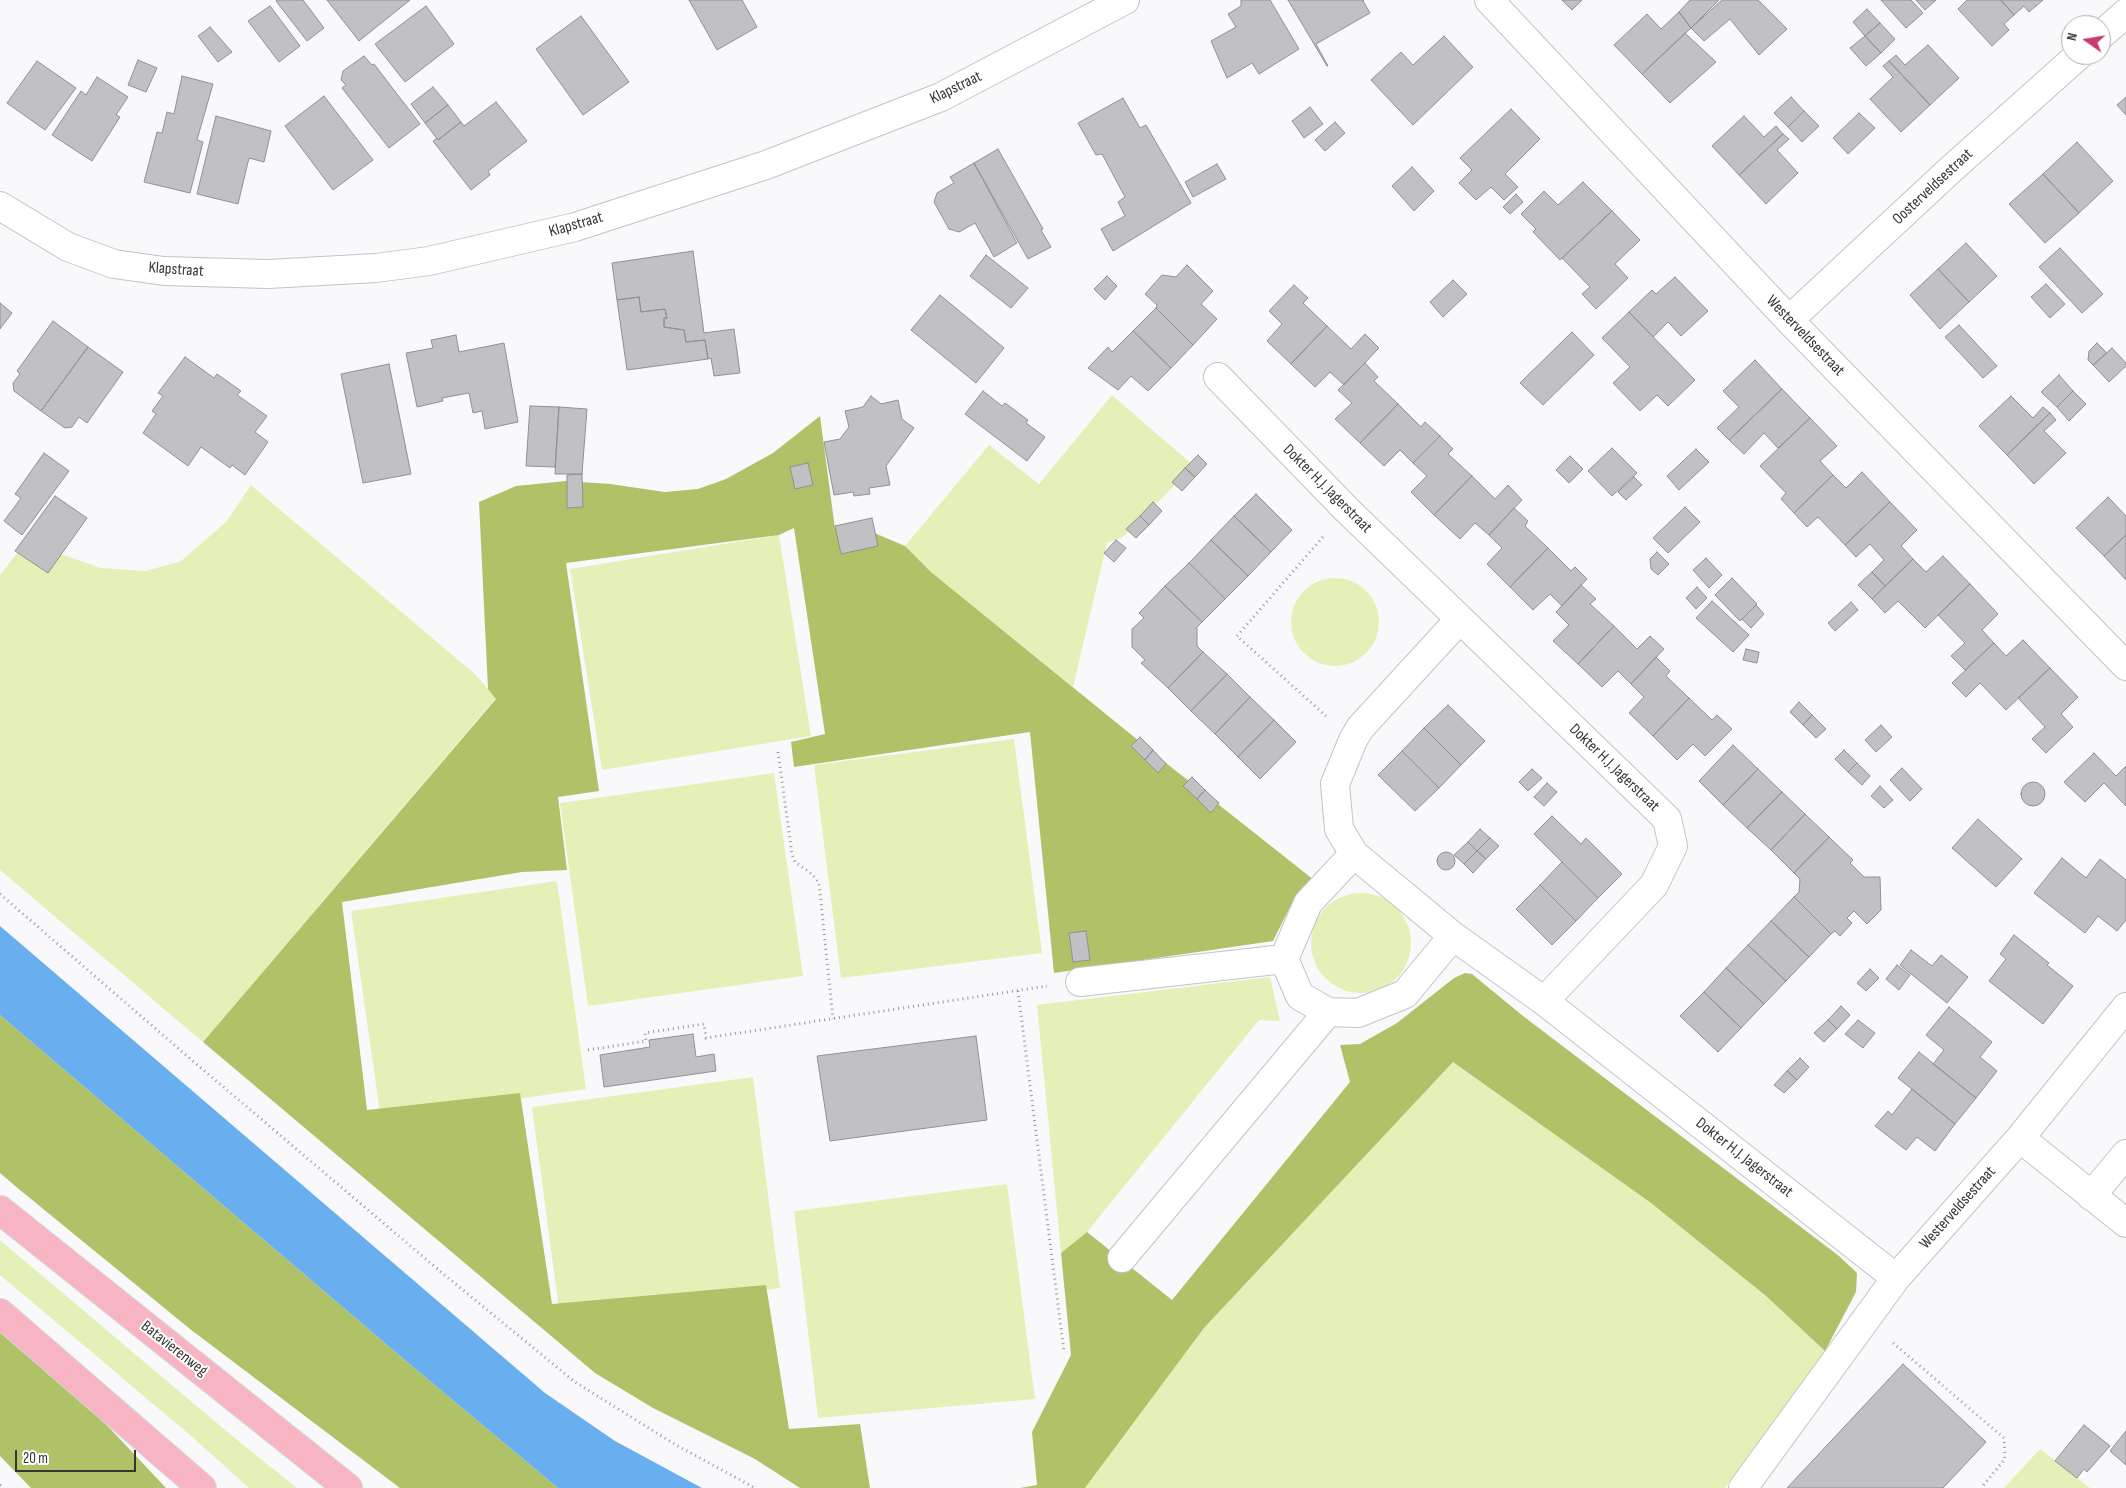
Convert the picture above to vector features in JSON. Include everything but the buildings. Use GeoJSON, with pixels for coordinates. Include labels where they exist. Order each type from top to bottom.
{"type":"FeatureCollection","features":[{"type":"Feature","properties":{"kind":"main road","name":"Batavierenweg"},"geometry":{"type":"LineString","coordinates":[[0,1210],[348,1488]]}},
{"type":"Feature","properties":{"kind":"main road"},"geometry":{"type":"LineString","coordinates":[[0,1313],[202,1488]]}},
{"type":"Feature","properties":{"kind":"street","name":"Klapstraat"},"geometry":{"type":"LineString","coordinates":[[0,206],[68,247],[114,264],[164,271],[268,274],[376,268],[429,261],[575,227],[766,165],[941,97],[1125,0]]}},
{"type":"Feature","properties":{"kind":"street","name":"Westerveldsestraat"},"geometry":{"type":"LineString","coordinates":[[1489,0],[1789,320],[2126,666]]}},
{"type":"Feature","properties":{"kind":"street"},"geometry":{"type":"LineString","coordinates":[[2111,26],[2126,12]]}},
{"type":"Feature","properties":{"kind":"street","name":"Oosterveldsestraat"},"geometry":{"type":"LineString","coordinates":[[1789,320],[1948,172],[2068,65]]}},
{"type":"Feature","properties":{"kind":"street","name":"Dokter H.J. Jagerstraat"},"geometry":{"type":"LineString","coordinates":[[1218,377],[1347,510],[1667,819],[1673,846],[1654,885],[1544,1001]]}},
{"type":"Feature","properties":{"kind":"street","name":"Dokter H.J. Jagerstraat"},"geometry":{"type":"LineString","coordinates":[[1460,620],[1360,728],[1353,740],[1335,784],[1339,829],[1354,854],[1453,936],[1544,1001],[1896,1278]]}},
{"type":"Feature","properties":{"kind":"street"},"geometry":{"type":"LineString","coordinates":[[1354,854],[1308,903],[1284,959],[1300,996],[1328,1012],[1358,1013],[1405,994],[1453,936]]}},
{"type":"Feature","properties":{"kind":"street"},"geometry":{"type":"LineString","coordinates":[[1080,982],[1284,959]]}},
{"type":"Feature","properties":{"kind":"street","name":"Westerveldsestraat"},"geometry":{"type":"LineString","coordinates":[[1744,1488],[1896,1278],[2020,1138],[2126,1007]]}},
{"type":"Feature","properties":{"kind":"street"},"geometry":{"type":"LineString","coordinates":[[1122,1258],[1328,1012]]}},
{"type":"Feature","properties":{"kind":"street"},"geometry":{"type":"LineString","coordinates":[[2020,1138],[2126,1224]]}},
{"type":"Feature","properties":{"kind":"street"},"geometry":{"type":"LineString","coordinates":[[2091,1196],[2126,1154]]}},
{"type":"Feature","properties":{"kind":"path"},"geometry":{"type":"LineString","coordinates":[[1347,510],[1237,636],[1353,740]]}},
{"type":"Feature","properties":{"kind":"path"},"geometry":{"type":"LineString","coordinates":[[778,752],[792,854],[795,862],[812,874],[819,883],[833,1019]]}},
{"type":"Feature","properties":{"kind":"path"},"geometry":{"type":"LineString","coordinates":[[0,894],[351,1196],[574,1382],[676,1446],[755,1488]]}},
{"type":"Feature","properties":{"kind":"path"},"geometry":{"type":"LineString","coordinates":[[588,1050],[646,1041],[645,1033],[704,1024],[706,1038],[1080,982]]}},
{"type":"Feature","properties":{"kind":"path"},"geometry":{"type":"LineString","coordinates":[[1018,991],[1064,1352]]}},
{"type":"Feature","properties":{"kind":"path"},"geometry":{"type":"LineString","coordinates":[[1866,1320],[2004,1438],[2005,1459],[1981,1488]]}},
{"type":"Feature","properties":{"kind":"path"},"geometry":{"type":"LineString","coordinates":[[0,1485],[4,1488]]}},
{"type":"Feature","properties":{"kind":"green space"},"geometry":{"type":"Polygon","coordinates":[[[1112,395],[1194,466],[1123,537],[1107,543],[1073,687],[931,572],[905,546],[989,445],[1039,484],[1112,395]]]}},
{"type":"Feature","properties":{"kind":"green space"},"geometry":{"type":"Polygon","coordinates":[[[820,416],[835,529],[872,532],[905,546],[931,572],[1171,767],[1314,880],[1306,886],[1289,909],[1273,941],[1054,973],[1030,732],[794,767],[791,742],[825,734],[794,528],[779,535],[566,563],[599,791],[558,797],[567,870],[522,872],[342,902],[367,1110],[520,1093],[552,1304],[766,1285],[789,1429],[860,1424],[870,1488],[800,1488],[755,1459],[653,1408],[595,1373],[203,1042],[496,699],[488,689],[479,502],[516,486],[566,481],[610,484],[665,492],[698,489],[726,479],[773,453],[820,416]]]}},
{"type":"Feature","properties":{"kind":"green space"},"geometry":{"type":"Polygon","coordinates":[[[251,485],[475,674],[496,698],[203,1042],[0,870],[0,575],[26,542],[101,568],[146,571],[181,561],[226,522],[251,485]]]}},
{"type":"Feature","properties":{"kind":"green space"},"geometry":{"type":"Polygon","coordinates":[[[779,535],[811,736],[602,770],[570,569],[779,535]]]}},
{"type":"Feature","properties":{"kind":"green space"},"geometry":{"type":"Polygon","coordinates":[[[1335,578],[1352,582],[1366,591],[1375,605],[1379,622],[1375,639],[1366,653],[1352,662],[1335,666],[1318,662],[1304,653],[1295,639],[1291,622],[1295,605],[1304,591],[1318,582],[1335,578]]]}},
{"type":"Feature","properties":{"kind":"green space"},"geometry":{"type":"Polygon","coordinates":[[[1014,739],[1042,953],[841,978],[814,765],[1014,739]]]}},
{"type":"Feature","properties":{"kind":"green space"},"geometry":{"type":"Polygon","coordinates":[[[774,773],[803,976],[588,1006],[560,803],[774,773]]]}},
{"type":"Feature","properties":{"kind":"green space"},"geometry":{"type":"Polygon","coordinates":[[[557,881],[586,1089],[381,1119],[351,911],[557,881]]]}},
{"type":"Feature","properties":{"kind":"green space"},"geometry":{"type":"Polygon","coordinates":[[[1361,893],[1380,897],[1396,908],[1407,924],[1411,943],[1407,962],[1396,978],[1380,989],[1361,993],[1342,989],[1326,978],[1315,962],[1311,943],[1315,924],[1326,908],[1342,897],[1361,893]]]}},
{"type":"Feature","properties":{"kind":"green space"},"geometry":{"type":"Polygon","coordinates":[[[1465,973],[1472,974],[1523,1016],[1839,1256],[1857,1273],[1856,1292],[1825,1351],[1766,1296],[1651,1203],[1453,1062],[1204,1328],[1085,1488],[1020,1488],[1037,1485],[1032,1432],[1071,1355],[1061,1253],[1087,1232],[1172,1300],[1350,1082],[1340,1045],[1360,1044],[1397,1023],[1454,978],[1465,973]]]}},
{"type":"Feature","properties":{"kind":"green space"},"geometry":{"type":"Polygon","coordinates":[[[1270,977],[1280,1021],[1259,1020],[1087,1232],[1061,1253],[1037,1005],[1270,977]]]}},
{"type":"Feature","properties":{"kind":"green space"},"geometry":{"type":"Polygon","coordinates":[[[0,1015],[558,1488],[400,1488],[190,1329],[20,1190],[0,1173],[0,1015]]]}},
{"type":"Feature","properties":{"kind":"green space"},"geometry":{"type":"Polygon","coordinates":[[[1453,1062],[1651,1203],[1766,1296],[1825,1351],[1725,1488],[1085,1488],[1204,1328],[1453,1062]]]}},
{"type":"Feature","properties":{"kind":"green space"},"geometry":{"type":"Polygon","coordinates":[[[753,1077],[780,1288],[560,1317],[532,1107],[753,1077]]]}},
{"type":"Feature","properties":{"kind":"green space"},"geometry":{"type":"Polygon","coordinates":[[[1007,1184],[1035,1399],[818,1418],[794,1211],[1007,1184]]]}},
{"type":"Feature","properties":{"kind":"green space"},"geometry":{"type":"Polygon","coordinates":[[[0,1240],[231,1435],[297,1488],[249,1488],[190,1435],[0,1275],[0,1240]]]}},
{"type":"Feature","properties":{"kind":"green space"},"geometry":{"type":"Polygon","coordinates":[[[0,1322],[87,1404],[166,1488],[31,1488],[0,1456],[0,1322]]]}},
{"type":"Feature","properties":{"kind":"green space"},"geometry":{"type":"Polygon","coordinates":[[[2040,1449],[2090,1488],[2004,1488],[2040,1449]]]}},
{"type":"Feature","properties":{"kind":"water"},"geometry":{"type":"Polygon","coordinates":[[[0,926],[545,1393],[615,1441],[702,1488],[558,1488],[0,1015],[0,926]]]}}]}
